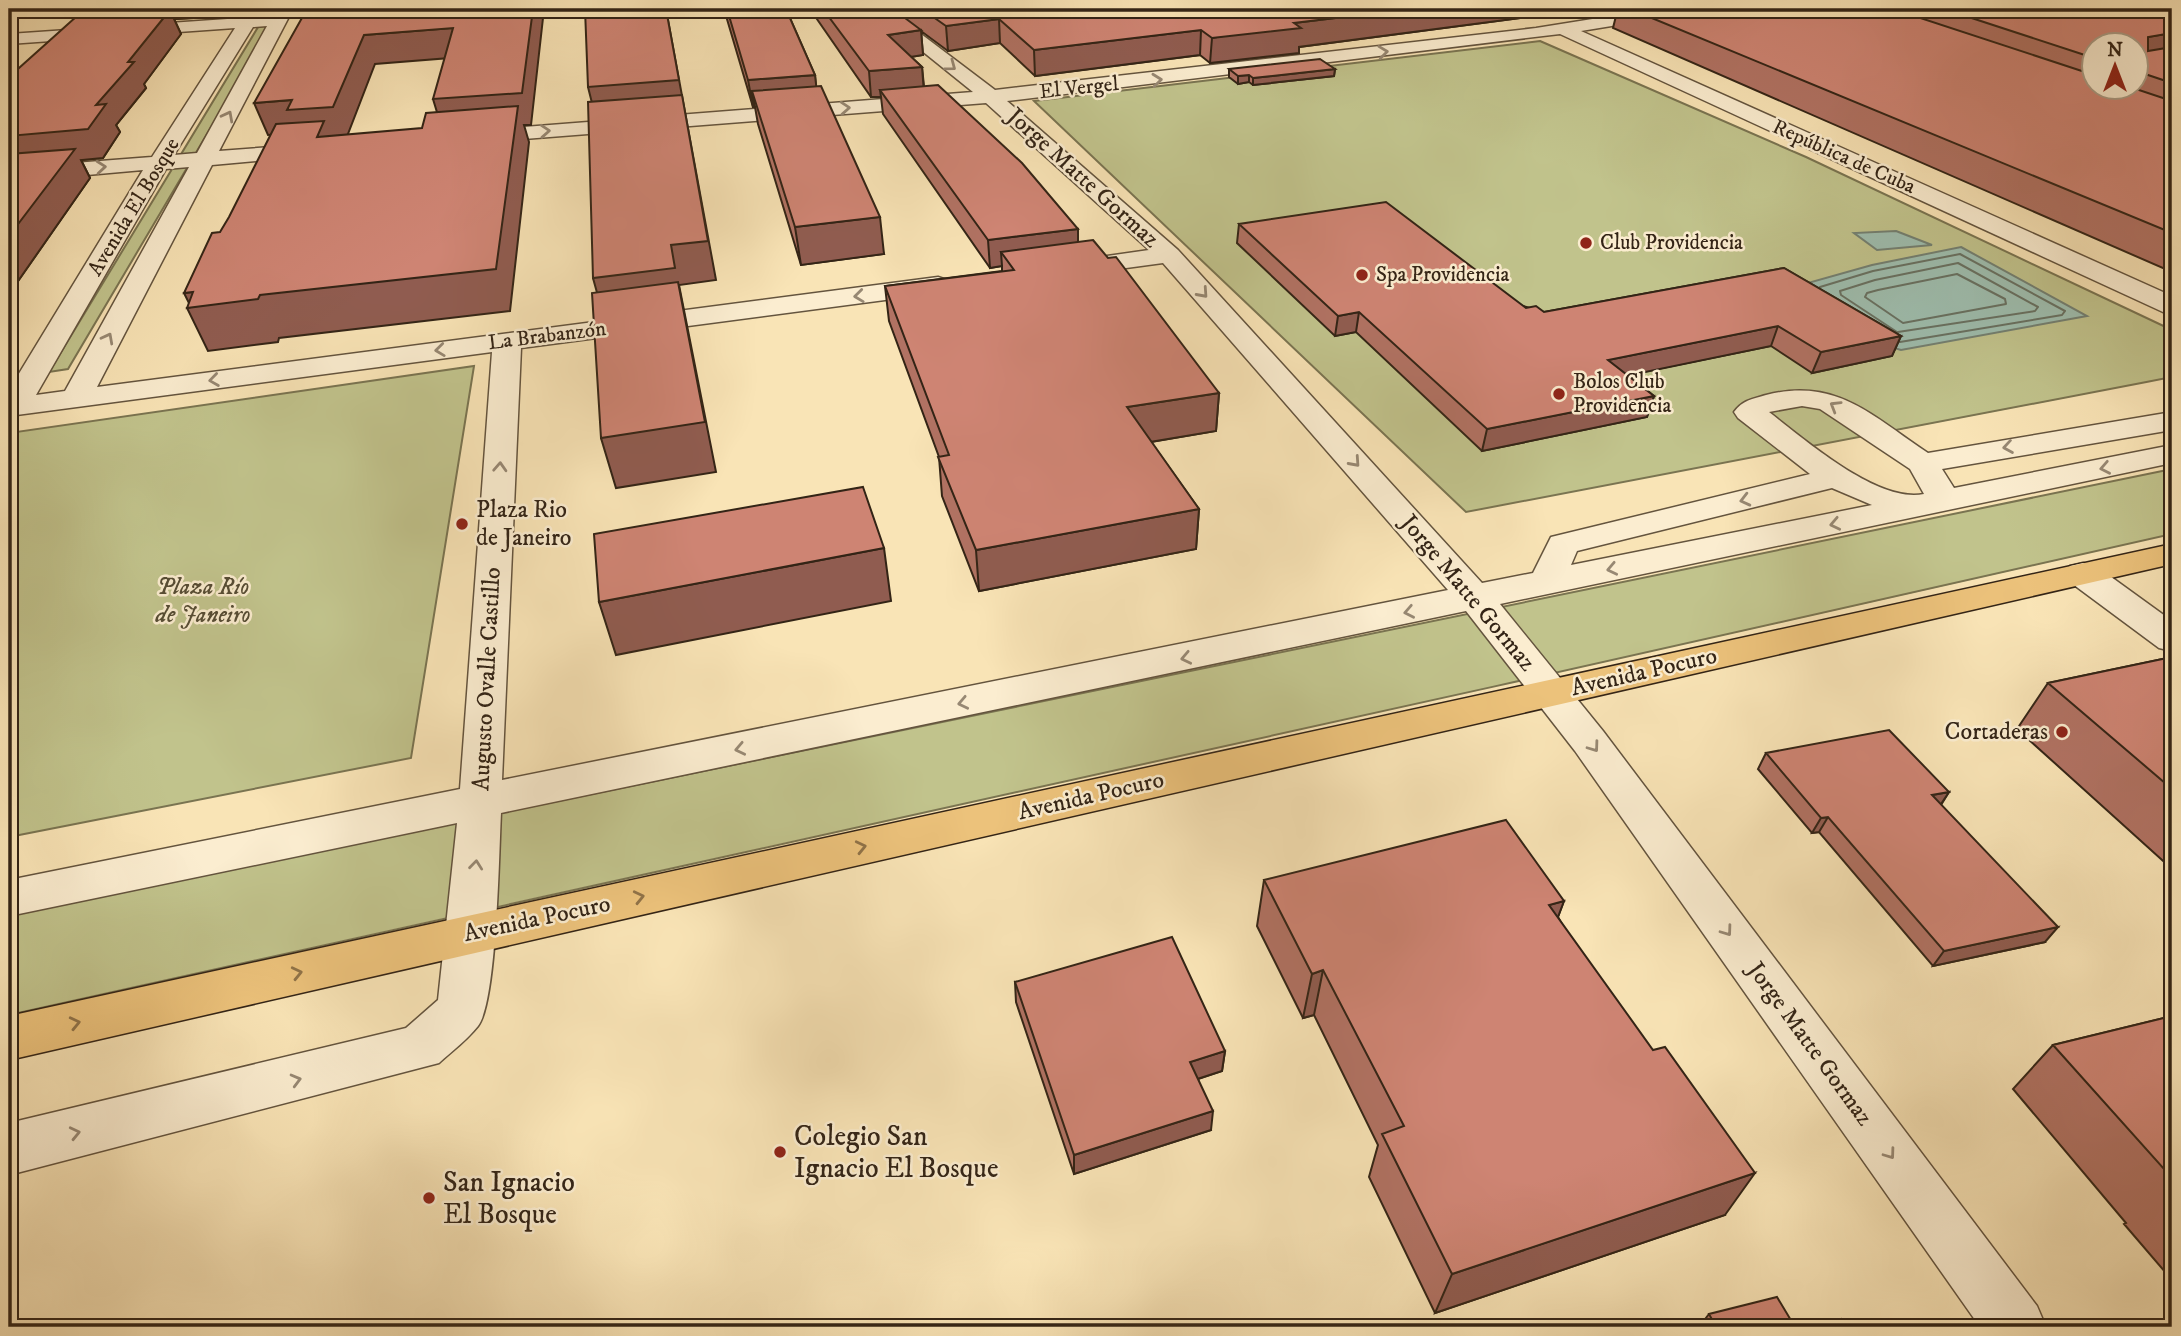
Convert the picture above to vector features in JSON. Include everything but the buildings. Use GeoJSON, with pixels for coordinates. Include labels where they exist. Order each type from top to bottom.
{"type":"FeatureCollection","features":[{"type":"Feature","properties":{"kind":"main road","name":"Avenida Pocuro"},"geometry":{"type":"LineString","coordinates":[[9,1038],[2172,554]]}},
{"type":"Feature","properties":{"kind":"street","name":"Jorge Matte Gormaz"},"geometry":{"type":"LineString","coordinates":[[878,9],[991,97],[1169,255],[1476,598],[1552,693],[2016,1327]]}},
{"type":"Feature","properties":{"kind":"street","name":"El Vergel"},"geometry":{"type":"LineString","coordinates":[[456,138],[991,97],[1212,74],[1564,29],[1685,9]]}},
{"type":"Feature","properties":{"kind":"street"},"geometry":{"type":"LineString","coordinates":[[9,40],[253,15],[288,16]]}},
{"type":"Feature","properties":{"kind":"street","name":"Avenida El Bosque"},"geometry":{"type":"LineString","coordinates":[[12,407],[159,162],[253,15]]}},
{"type":"Feature","properties":{"kind":"street","name":"Avenida El Bosque"},"geometry":{"type":"LineString","coordinates":[[76,398],[205,158],[288,16]]}},
{"type":"Feature","properties":{"kind":"street","name":"República de Cuba"},"geometry":{"type":"LineString","coordinates":[[1534,16],[2172,306]]}},
{"type":"Feature","properties":{"kind":"street"},"geometry":{"type":"LineString","coordinates":[[9,175],[332,148]]}},
{"type":"Feature","properties":{"kind":"street"},"geometry":{"type":"LineString","coordinates":[[1044,271],[1169,255]]}},
{"type":"Feature","properties":{"kind":"street","name":"La Brabanzón"},"geometry":{"type":"LineString","coordinates":[[12,407],[961,282]]}},
{"type":"Feature","properties":{"kind":"street","name":"Augusto Ovalle Castillo"},"geometry":{"type":"LineString","coordinates":[[9,1149],[421,1047],[461,1010],[471,933],[508,342]]}},
{"type":"Feature","properties":{"kind":"street"},"geometry":{"type":"LineString","coordinates":[[1908,509],[1835,478],[1749,412],[1754,407],[1803,396],[1817,397],[1923,463],[1944,500]]}},
{"type":"Feature","properties":{"kind":"street"},"geometry":{"type":"LineString","coordinates":[[1923,463],[2172,421]]}},
{"type":"Feature","properties":{"kind":"street"},"geometry":{"type":"LineString","coordinates":[[9,898],[2172,454]]}},
{"type":"Feature","properties":{"kind":"street"},"geometry":{"type":"LineString","coordinates":[[1546,583],[1563,544],[1835,478]]}},
{"type":"Feature","properties":{"kind":"street"},"geometry":{"type":"LineString","coordinates":[[2083,574],[2172,639]]}},
{"type":"Feature","properties":{"kind":"green space"},"geometry":{"type":"Polygon","coordinates":[[[269,9],[281,9],[68,369],[49,372],[269,9]]]}},
{"type":"Feature","properties":{"kind":"green space","name":"Club Providencia"},"geometry":{"type":"Polygon","coordinates":[[[1540,41],[1806,157],[2172,330],[2172,377],[1466,512],[1034,101],[1540,41]]]}},
{"type":"Feature","properties":{"kind":"green space","name":"Plaza Río de Janeiro"},"geometry":{"type":"Polygon","coordinates":[[[474,366],[411,758],[9,837],[9,433],[474,366]]]}},
{"type":"Feature","properties":{"kind":"green space"},"geometry":{"type":"Polygon","coordinates":[[[2172,469],[2172,534],[9,1015],[9,914],[2172,469]]]}},
{"type":"Feature","properties":{"kind":"water"},"geometry":{"type":"Polygon","coordinates":[[[1896,231],[1932,245],[1877,250],[1854,233],[1896,231]]]}},
{"type":"Feature","properties":{"kind":"water","name":"Club Providencia"},"geometry":{"type":"Polygon","coordinates":[[[1961,247],[2087,316],[1901,350],[1891,347],[1797,286],[1872,265],[1961,247]]]}},
{"type":"Feature","properties":{"kind":"place","name":"Club Providencia"},"geometry":{"type":"Point","coordinates":[1586,243]}},
{"type":"Feature","properties":{"kind":"place","name":"Spa Providencia"},"geometry":{"type":"Point","coordinates":[1362,275]}},
{"type":"Feature","properties":{"kind":"place","name":"Bolos Club Providencia"},"geometry":{"type":"Point","coordinates":[1559,394]}},
{"type":"Feature","properties":{"kind":"place","name":"Plaza Rio de Janeiro"},"geometry":{"type":"Point","coordinates":[462,524]}},
{"type":"Feature","properties":{"kind":"place","name":"Cortaderas"},"geometry":{"type":"Point","coordinates":[2062,732]}},
{"type":"Feature","properties":{"kind":"place","name":"Colegio San Ignacio El Bosque"},"geometry":{"type":"Point","coordinates":[780,1152]}},
{"type":"Feature","properties":{"kind":"place","name":"San Ignacio El Bosque"},"geometry":{"type":"Point","coordinates":[429,1198]}}]}
